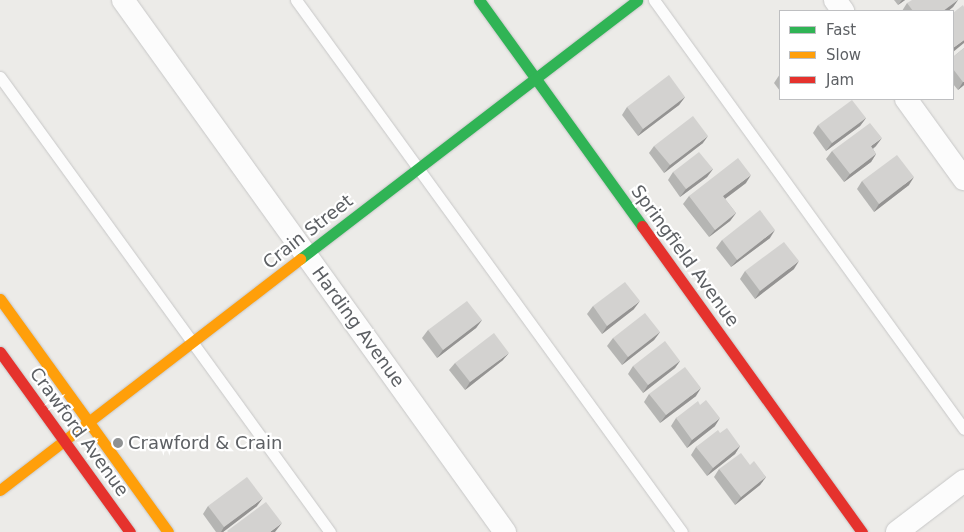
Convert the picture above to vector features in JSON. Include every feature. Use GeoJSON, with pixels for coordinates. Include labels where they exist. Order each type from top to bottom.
{"type":"FeatureCollection","features":[{"type":"Feature","properties":{"kind":"street","name":"Harding Avenue"},"geometry":{"type":"LineString","coordinates":[[123,0],[505,532]]}},
{"type":"Feature","properties":{"kind":"street","name":"Springfield Avenue"},"geometry":{"type":"LineString","coordinates":[[479,0],[862,532]]}},
{"type":"Feature","properties":{"kind":"street","name":"Crain Street"},"geometry":{"type":"LineString","coordinates":[[0,490],[90,424],[637,0]]}},
{"type":"Feature","properties":{"kind":"street"},"geometry":{"type":"LineString","coordinates":[[907,100],[964,180]]}},
{"type":"Feature","properties":{"kind":"street","name":"Crawford Avenue"},"geometry":{"type":"LineString","coordinates":[[0,299],[168,532]]}},
{"type":"Feature","properties":{"kind":"street","name":"Crawford Avenue"},"geometry":{"type":"LineString","coordinates":[[0,352],[130,532]]}},
{"type":"Feature","properties":{"kind":"street"},"geometry":{"type":"LineString","coordinates":[[897,532],[964,481]]}},
{"type":"Feature","properties":{"kind":"lane"},"geometry":{"type":"LineString","coordinates":[[296,0],[682,532]]}},
{"type":"Feature","properties":{"kind":"lane"},"geometry":{"type":"LineString","coordinates":[[654,0],[964,429]]}},
{"type":"Feature","properties":{"kind":"lane"},"geometry":{"type":"LineString","coordinates":[[0,77],[330,532]]}},
{"type":"Feature","properties":{"kind":"building"},"geometry":{"type":"Polygon","coordinates":[[[912,0],[958,0],[944,10],[912,10],[907,3],[912,0]]]}},
{"type":"Feature","properties":{"kind":"building"},"geometry":{"type":"Polygon","coordinates":[[[963,5],[964,40],[954,47],[954,12],[963,5]]]}},
{"type":"Feature","properties":{"kind":"building"},"geometry":{"type":"Polygon","coordinates":[[[964,48],[964,82],[954,70],[954,56],[964,48]]]}},
{"type":"Feature","properties":{"kind":"building"},"geometry":{"type":"Polygon","coordinates":[[[669,75],[685,97],[643,129],[627,107],[669,75]]]}},
{"type":"Feature","properties":{"kind":"building"},"geometry":{"type":"Polygon","coordinates":[[[852,100],[866,118],[832,143],[818,125],[852,100]]]}},
{"type":"Feature","properties":{"kind":"building"},"geometry":{"type":"Polygon","coordinates":[[[693,116],[708,136],[670,165],[654,146],[693,116]]]}},
{"type":"Feature","properties":{"kind":"building"},"geometry":{"type":"Polygon","coordinates":[[[870,123],[882,138],[871,146],[876,154],[850,174],[832,151],[870,123]]]}},
{"type":"Feature","properties":{"kind":"building"},"geometry":{"type":"Polygon","coordinates":[[[699,152],[713,169],[686,189],[673,172],[699,152]]]}},
{"type":"Feature","properties":{"kind":"building"},"geometry":{"type":"Polygon","coordinates":[[[897,155],[914,177],[879,204],[862,181],[897,155]]]}},
{"type":"Feature","properties":{"kind":"building"},"geometry":{"type":"Polygon","coordinates":[[[738,158],[751,175],[723,196],[736,213],[715,230],[689,196],[738,158]]]}},
{"type":"Feature","properties":{"kind":"building"},"geometry":{"type":"Polygon","coordinates":[[[760,210],[775,230],[737,260],[722,240],[760,210]]]}},
{"type":"Feature","properties":{"kind":"building"},"geometry":{"type":"Polygon","coordinates":[[[784,242],[799,261],[760,291],[745,271],[784,242]]]}},
{"type":"Feature","properties":{"kind":"building"},"geometry":{"type":"Polygon","coordinates":[[[625,282],[640,301],[607,326],[593,306],[625,282]]]}},
{"type":"Feature","properties":{"kind":"building"},"geometry":{"type":"Polygon","coordinates":[[[467,301],[482,320],[443,350],[428,330],[467,301]]]}},
{"type":"Feature","properties":{"kind":"building"},"geometry":{"type":"Polygon","coordinates":[[[645,313],[660,332],[628,357],[613,338],[645,313]]]}},
{"type":"Feature","properties":{"kind":"building"},"geometry":{"type":"Polygon","coordinates":[[[494,333],[509,353],[470,382],[455,363],[494,333]]]}},
{"type":"Feature","properties":{"kind":"building"},"geometry":{"type":"Polygon","coordinates":[[[665,341],[680,361],[648,385],[633,366],[665,341]]]}},
{"type":"Feature","properties":{"kind":"building"},"geometry":{"type":"Polygon","coordinates":[[[685,367],[701,388],[666,415],[649,394],[685,367]]]}},
{"type":"Feature","properties":{"kind":"building"},"geometry":{"type":"Polygon","coordinates":[[[706,400],[720,418],[692,440],[676,418],[698,401],[700,405],[706,400]]]}},
{"type":"Feature","properties":{"kind":"building"},"geometry":{"type":"Polygon","coordinates":[[[727,428],[740,446],[713,468],[696,447],[718,430],[720,433],[727,428]]]}},
{"type":"Feature","properties":{"kind":"building"},"geometry":{"type":"Polygon","coordinates":[[[741,453],[750,465],[754,461],[766,477],[741,497],[719,469],[741,453]]]}},
{"type":"Feature","properties":{"kind":"building"},"geometry":{"type":"Polygon","coordinates":[[[247,477],[263,498],[224,527],[208,506],[247,477]]]}},
{"type":"Feature","properties":{"kind":"building"},"geometry":{"type":"Polygon","coordinates":[[[266,502],[282,523],[270,532],[227,531],[266,502]]]}},
{"type":"Feature","properties":{"kind":"traffic: fast"},"geometry":{"type":"LineString","coordinates":[[479,0],[642,226]]}},
{"type":"Feature","properties":{"kind":"traffic: fast"},"geometry":{"type":"LineString","coordinates":[[300,259],[637,0]]}},
{"type":"Feature","properties":{"kind":"traffic: slow"},"geometry":{"type":"LineString","coordinates":[[0,490],[300,259]]}},
{"type":"Feature","properties":{"kind":"traffic: slow"},"geometry":{"type":"LineString","coordinates":[[0,299],[168,532]]}},
{"type":"Feature","properties":{"kind":"traffic: jam"},"geometry":{"type":"LineString","coordinates":[[642,226],[862,532]]}},
{"type":"Feature","properties":{"kind":"traffic: jam"},"geometry":{"type":"LineString","coordinates":[[0,352],[130,532]]}},
{"type":"Feature","properties":{"kind":"place","name":"Crawford & Crain"},"geometry":{"type":"Point","coordinates":[118,443]}}]}
